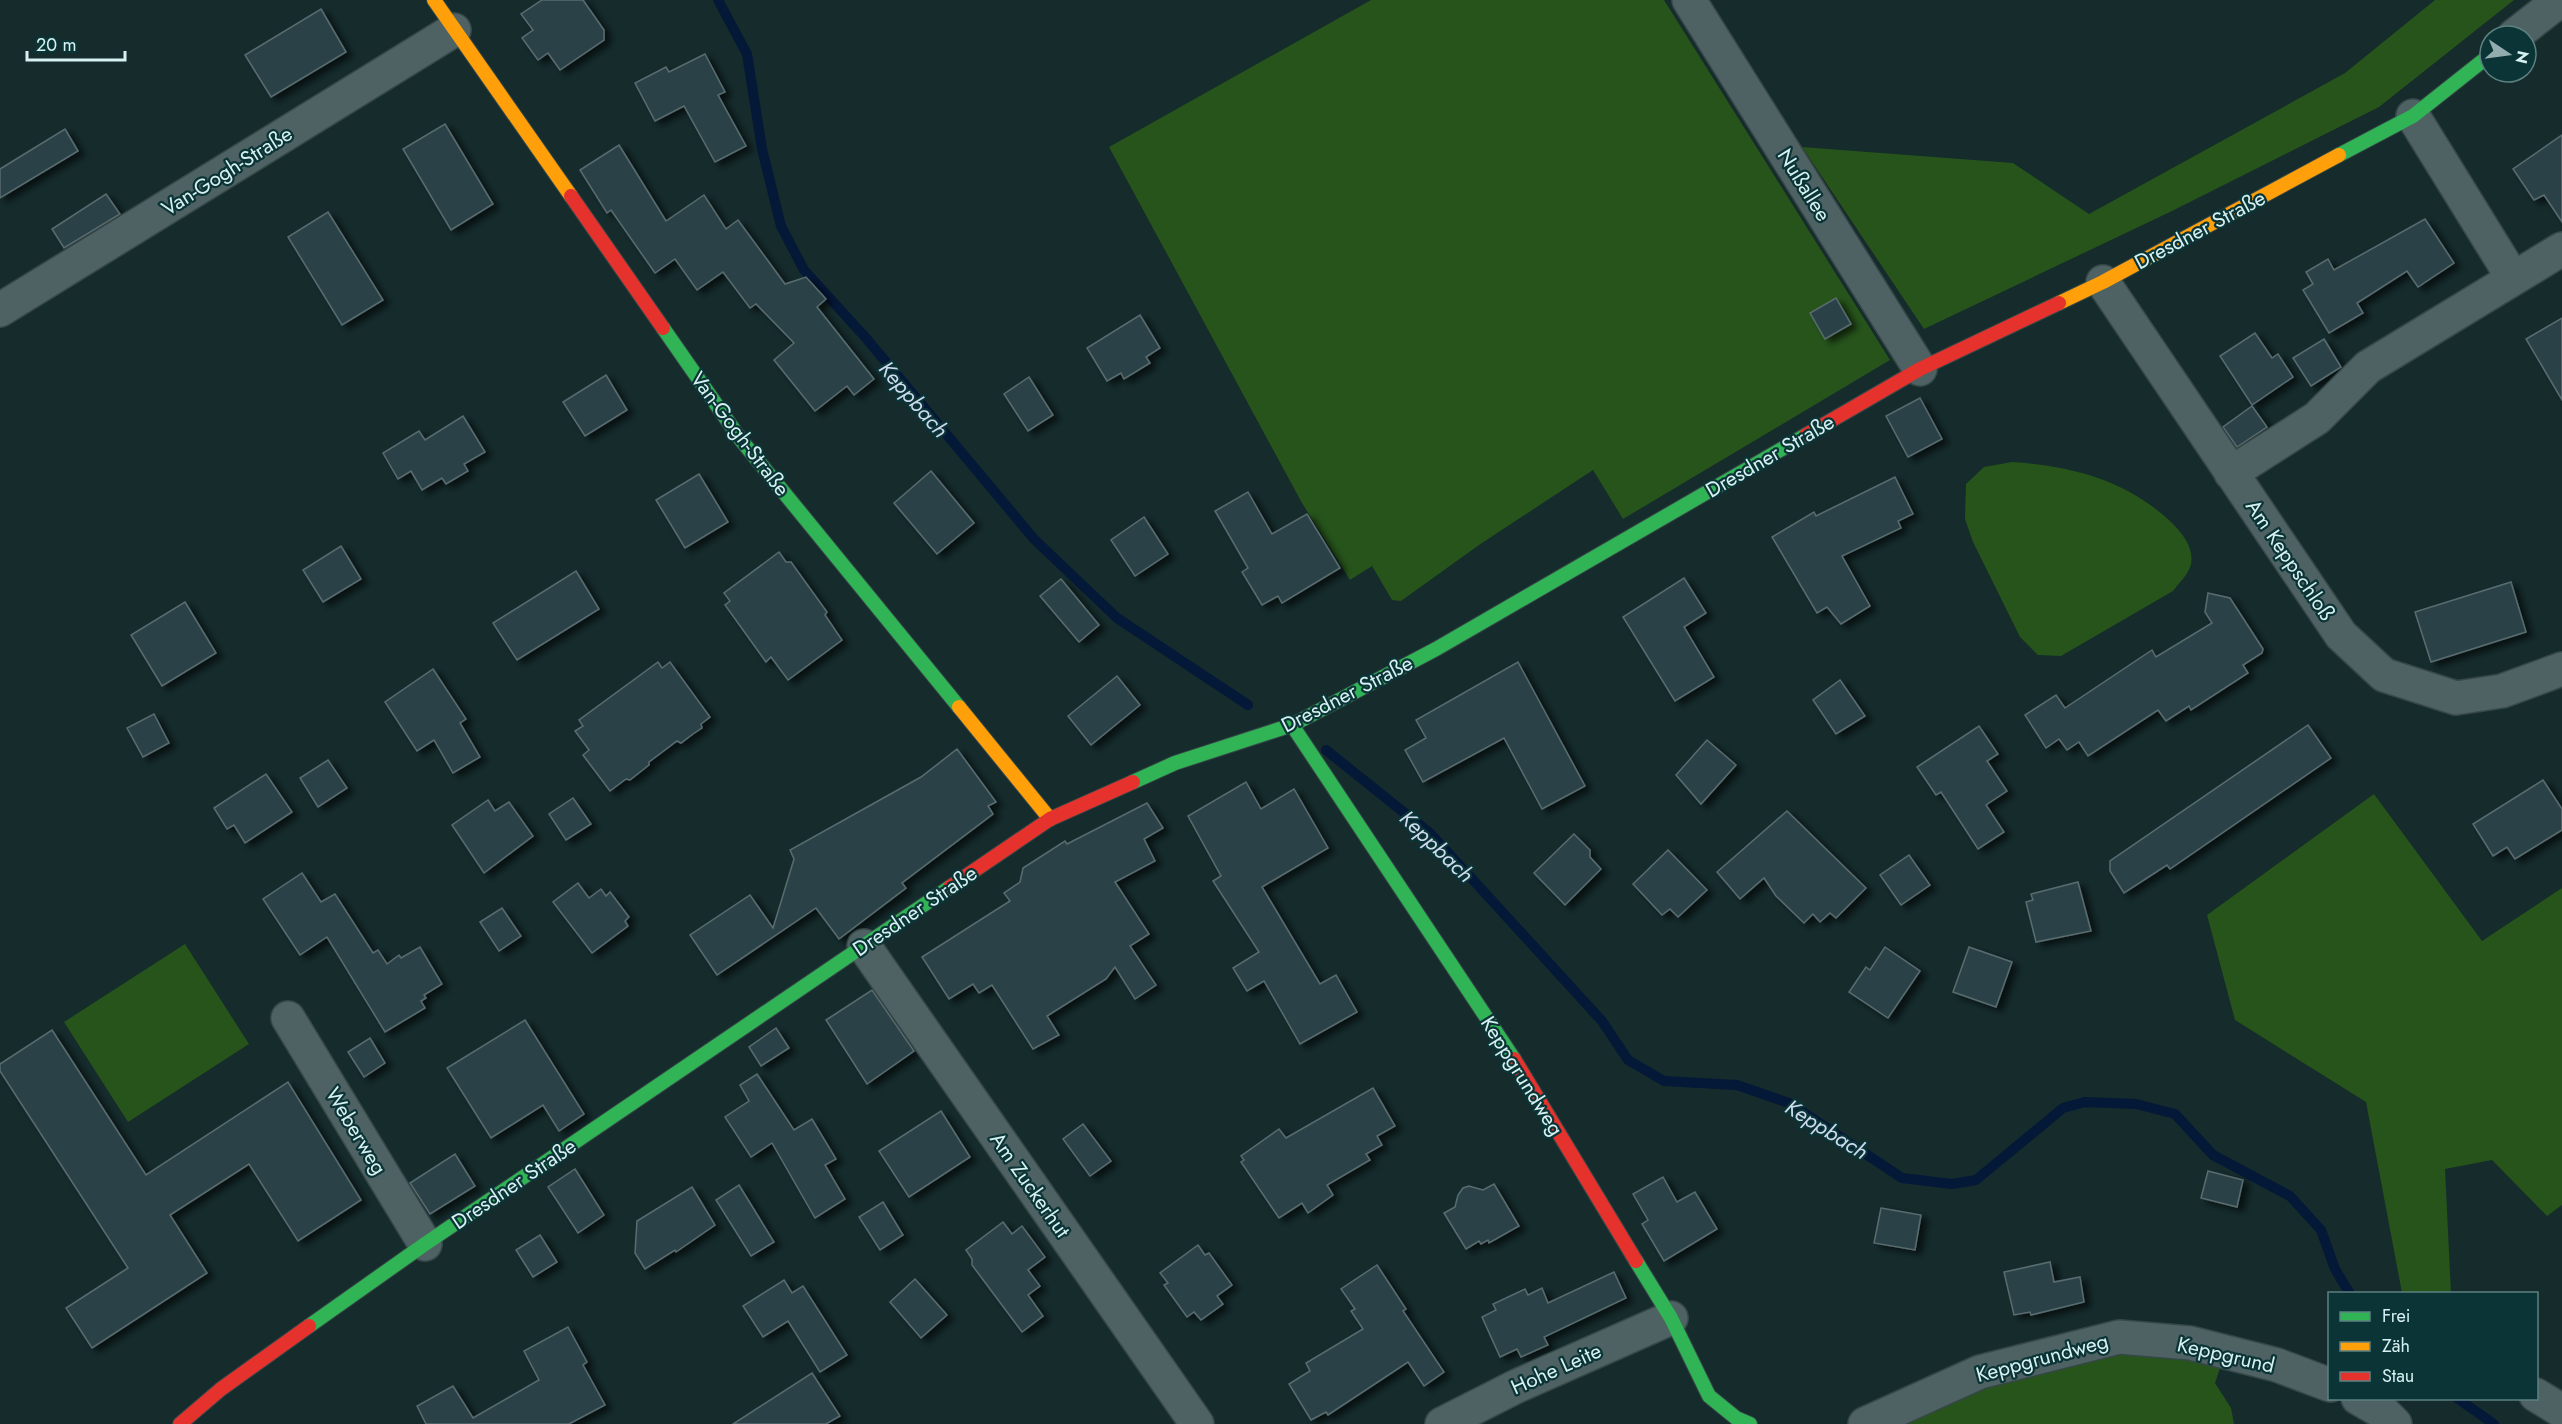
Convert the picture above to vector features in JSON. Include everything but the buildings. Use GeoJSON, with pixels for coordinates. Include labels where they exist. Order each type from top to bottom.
{"type":"FeatureCollection","features":[{"type":"Feature","properties":{"kind":"street","name":"Van-Gogh-Straße"},"geometry":{"type":"LineString","coordinates":[[434,0],[741,440],[1050,819]]}},
{"type":"Feature","properties":{"kind":"street","name":"Nußallee"},"geometry":{"type":"LineString","coordinates":[[1689,0],[1920,369]]}},
{"type":"Feature","properties":{"kind":"street"},"geometry":{"type":"LineString","coordinates":[[2529,24],[2560,0]]}},
{"type":"Feature","properties":{"kind":"street","name":"Van-Gogh-Straße"},"geometry":{"type":"LineString","coordinates":[[0,310],[454,30]]}},
{"type":"Feature","properties":{"kind":"street","name":"Dresdner Straße"},"geometry":{"type":"LineString","coordinates":[[180,1424],[221,1389],[425,1244],[1050,819],[1174,763],[1292,724],[1436,649],[1920,369],[2103,282],[2413,116],[2478,65]]}},
{"type":"Feature","properties":{"kind":"street"},"geometry":{"type":"LineString","coordinates":[[2413,116],[2513,278]]}},
{"type":"Feature","properties":{"kind":"street"},"geometry":{"type":"LineString","coordinates":[[2231,473],[2317,418],[2368,367],[2562,249]]}},
{"type":"Feature","properties":{"kind":"street","name":"Am Keppschloß"},"geometry":{"type":"LineString","coordinates":[[2103,282],[2341,635],[2384,675],[2456,698],[2502,691],[2562,669]]}},
{"type":"Feature","properties":{"kind":"street","name":"Keppgrundweg"},"geometry":{"type":"LineString","coordinates":[[1292,724],[1512,1057],[1671,1318],[1709,1396],[1736,1418],[1750,1424]]}},
{"type":"Feature","properties":{"kind":"street","name":"Am Zuckerhut"},"geometry":{"type":"LineString","coordinates":[[864,946],[1197,1424]]}},
{"type":"Feature","properties":{"kind":"street","name":"Weberweg"},"geometry":{"type":"LineString","coordinates":[[288,1018],[425,1244]]}},
{"type":"Feature","properties":{"kind":"street","name":"Hohe Leite"},"geometry":{"type":"LineString","coordinates":[[1442,1424],[1517,1386],[1671,1318]]}},
{"type":"Feature","properties":{"kind":"street","name":"Keppgrundweg"},"geometry":{"type":"LineString","coordinates":[[1865,1424],[1980,1372],[2120,1337]]}},
{"type":"Feature","properties":{"kind":"street","name":"Keppgrund"},"geometry":{"type":"LineString","coordinates":[[2120,1337],[2190,1343],[2277,1365],[2328,1384]]}},
{"type":"Feature","properties":{"kind":"street"},"geometry":{"type":"LineString","coordinates":[[2538,1396],[2562,1411]]}},
{"type":"Feature","properties":{"kind":"green space"},"geometry":{"type":"Polygon","coordinates":[[[1371,0],[1664,0],[1890,360],[1623,519],[1593,470],[1479,545],[1401,601],[1392,600],[1372,566],[1350,580],[1302,503],[1109,147],[1371,0]]]}},
{"type":"Feature","properties":{"kind":"green space"},"geometry":{"type":"Polygon","coordinates":[[[2435,0],[2514,0],[2484,24],[2478,24],[2478,29],[2379,107],[2172,211],[1924,329],[1802,147],[2013,163],[2089,214],[2345,73],[2435,0]]]}},
{"type":"Feature","properties":{"kind":"green space"},"geometry":{"type":"Polygon","coordinates":[[[2012,462],[2077,472],[2118,486],[2137,496],[2156,509],[2184,537],[2191,552],[2191,564],[2186,575],[2173,591],[2061,656],[2038,655],[2020,637],[1973,542],[1965,519],[1966,484],[1984,467],[2012,462]]]}},
{"type":"Feature","properties":{"kind":"green space"},"geometry":{"type":"Polygon","coordinates":[[[2374,794],[2482,941],[2562,888],[2562,1205],[2547,1216],[2492,1160],[2445,1169],[2451,1292],[2402,1292],[2366,1102],[2235,1020],[2207,915],[2374,794]]]}},
{"type":"Feature","properties":{"kind":"green space"},"geometry":{"type":"Polygon","coordinates":[[[185,944],[249,1044],[128,1122],[64,1022],[185,944]]]}},
{"type":"Feature","properties":{"kind":"green space"},"geometry":{"type":"Polygon","coordinates":[[[2120,1350],[2183,1355],[2221,1365],[2215,1383],[2231,1408],[2234,1424],[1887,1424],[1987,1381],[2120,1350]]]}},
{"type":"Feature","properties":{"kind":"waterway","name":"Keppbach"},"geometry":{"type":"LineString","coordinates":[[718,0],[747,54],[762,149],[781,226],[804,270],[866,338],[1034,539],[1117,618],[1248,705]]}},
{"type":"Feature","properties":{"kind":"waterway","name":"Keppbach"},"geometry":{"type":"LineString","coordinates":[[1326,750],[1431,834],[1602,1021],[1628,1060],[1664,1081],[1737,1085],[1789,1103],[1902,1178],[1952,1184],[1976,1180],[2063,1108],[2085,1102],[2136,1104],[2175,1114],[2213,1155],[2290,1196],[2321,1230],[2335,1269],[2349,1292]]}},
{"type":"Feature","properties":{"kind":"waterway","name":"Keppbach"},"geometry":{"type":"LineString","coordinates":[[2460,1400],[2494,1424]]}},
{"type":"Feature","properties":{"kind":"traffic: fast"},"geometry":{"type":"LineString","coordinates":[[2339,155],[2413,116],[2478,65]]}},
{"type":"Feature","properties":{"kind":"traffic: fast"},"geometry":{"type":"LineString","coordinates":[[663,328],[741,440],[959,707]]}},
{"type":"Feature","properties":{"kind":"traffic: fast"},"geometry":{"type":"LineString","coordinates":[[1133,782],[1175,763],[1292,725],[1436,649],[1806,435]]}},
{"type":"Feature","properties":{"kind":"traffic: fast"},"geometry":{"type":"LineString","coordinates":[[1292,725],[1514,1059]]}},
{"type":"Feature","properties":{"kind":"traffic: fast"},"geometry":{"type":"LineString","coordinates":[[309,1326],[425,1244],[950,887]]}},
{"type":"Feature","properties":{"kind":"traffic: fast"},"geometry":{"type":"LineString","coordinates":[[1636,1261],[1671,1318],[1709,1396],[1736,1418],[1750,1424]]}},
{"type":"Feature","properties":{"kind":"traffic: slow"},"geometry":{"type":"LineString","coordinates":[[434,0],[571,196]]}},
{"type":"Feature","properties":{"kind":"traffic: slow"},"geometry":{"type":"LineString","coordinates":[[2059,303],[2103,282],[2339,155]]}},
{"type":"Feature","properties":{"kind":"traffic: slow"},"geometry":{"type":"LineString","coordinates":[[959,707],[1050,819]]}},
{"type":"Feature","properties":{"kind":"traffic: jam"},"geometry":{"type":"LineString","coordinates":[[571,196],[663,328]]}},
{"type":"Feature","properties":{"kind":"traffic: jam"},"geometry":{"type":"LineString","coordinates":[[1806,435],[1920,369],[2059,303]]}},
{"type":"Feature","properties":{"kind":"traffic: jam"},"geometry":{"type":"LineString","coordinates":[[950,887],[1050,819],[1133,782]]}},
{"type":"Feature","properties":{"kind":"traffic: jam"},"geometry":{"type":"LineString","coordinates":[[1514,1059],[1636,1261]]}},
{"type":"Feature","properties":{"kind":"traffic: jam"},"geometry":{"type":"LineString","coordinates":[[180,1424],[221,1389],[309,1326]]}}]}
